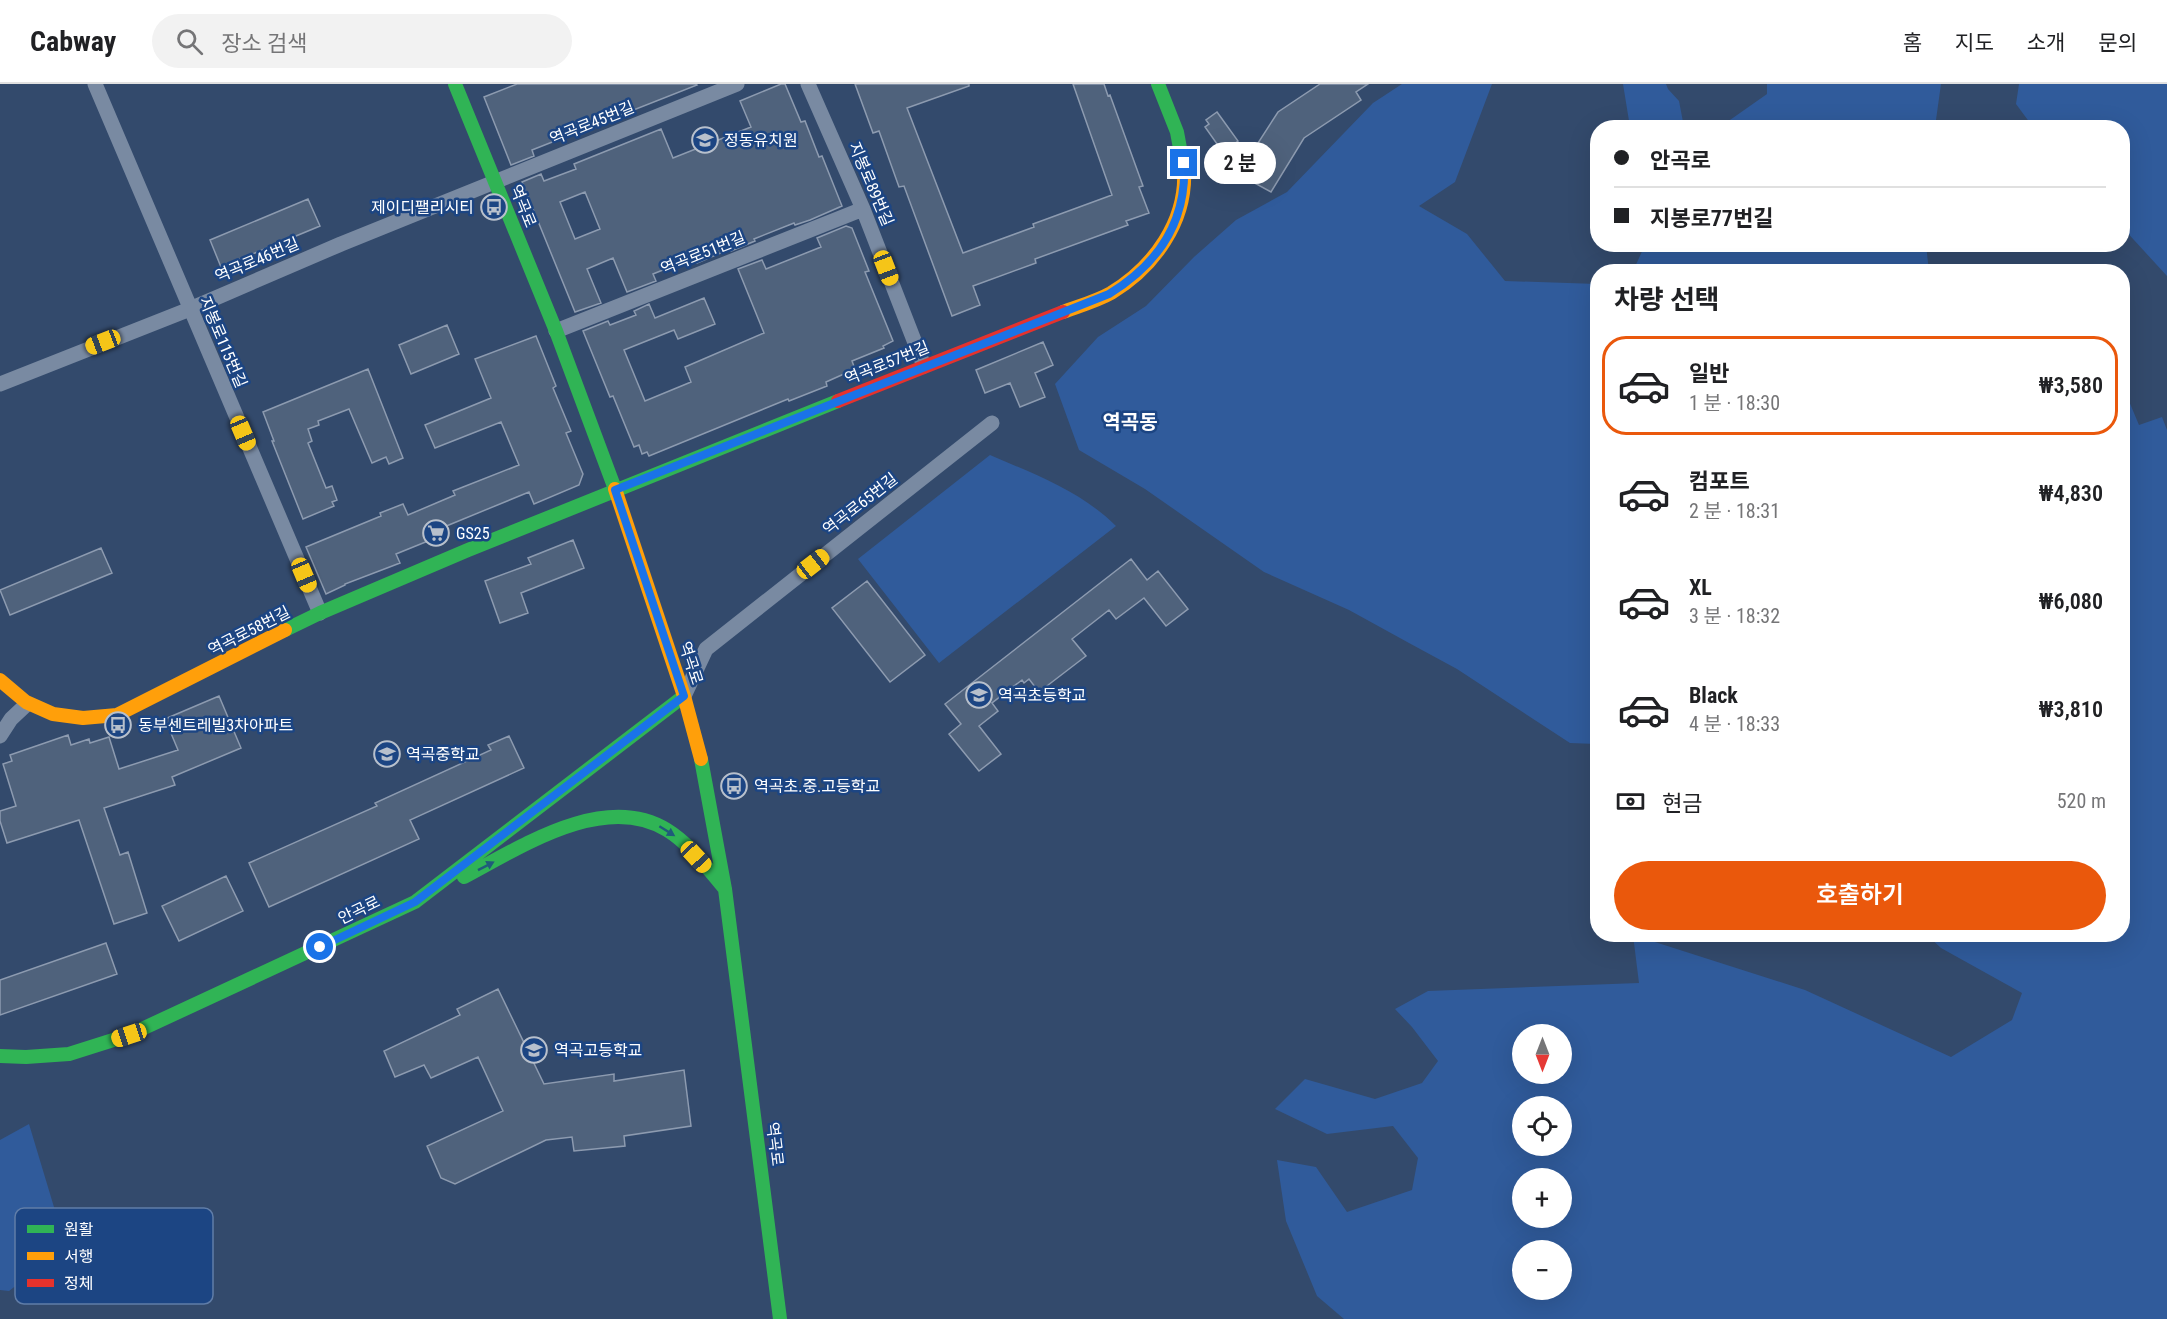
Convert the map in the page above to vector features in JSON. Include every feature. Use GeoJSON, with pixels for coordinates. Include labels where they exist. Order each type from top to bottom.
{"type":"FeatureCollection","features":[{"type":"Feature","properties":{"kind":"street","name":"지봉로115번길"},"geometry":{"type":"LineString","coordinates":[[95,84],[320,613]]}},
{"type":"Feature","properties":{"kind":"street","name":"역곡로"},"geometry":{"type":"LineString","coordinates":[[455,84],[556,331],[615,490],[684,696],[703,767],[725,889],[780,1319]]}},
{"type":"Feature","properties":{"kind":"street","name":"역곡로45번길"},"geometry":{"type":"LineString","coordinates":[[495,182],[737,84]]}},
{"type":"Feature","properties":{"kind":"street","name":"지봉로89번길"},"geometry":{"type":"LineString","coordinates":[[808,84],[863,209],[924,366]]}},
{"type":"Feature","properties":{"kind":"street","name":"역곡로57번길"},"geometry":{"type":"LineString","coordinates":[[615,490],[1109,294],[1126,284],[1159,250],[1179,215],[1182,201],[1185,176],[1179,140],[1158,84]]}},
{"type":"Feature","properties":{"kind":"street","name":"역곡로46번길"},"geometry":{"type":"LineString","coordinates":[[0,384],[190,309],[495,182]]}},
{"type":"Feature","properties":{"kind":"street","name":"역곡로51번길"},"geometry":{"type":"LineString","coordinates":[[556,331],[863,209]]}},
{"type":"Feature","properties":{"kind":"street","name":"역곡로65번길"},"geometry":{"type":"LineString","coordinates":[[684,696],[706,649],[992,423]]}},
{"type":"Feature","properties":{"kind":"street","name":"역곡로58번길"},"geometry":{"type":"LineString","coordinates":[[27,704],[67,717],[88,719],[117,715],[320,613],[615,490]]}},
{"type":"Feature","properties":{"kind":"street"},"geometry":{"type":"LineString","coordinates":[[0,680],[27,704],[11,719],[0,736]]}},
{"type":"Feature","properties":{"kind":"street","name":"안곡로"},"geometry":{"type":"LineString","coordinates":[[0,1056],[69,1054],[129,1035],[415,902],[684,696]]}},
{"type":"Feature","properties":{"kind":"street"},"geometry":{"type":"LineString","coordinates":[[415,902],[557,830],[609,816],[640,818],[664,828],[681,841],[725,889]]}},
{"type":"Feature","properties":{"kind":"shaded area"},"geometry":{"type":"Polygon","coordinates":[[[1402,84],[1492,84],[1455,182],[1419,206],[1467,234],[1505,281],[1590,284],[1590,744],[1570,743],[1457,669],[1349,610],[1264,572],[1145,489],[1079,450],[1055,384],[1098,337],[1146,306],[1194,257],[1236,220],[1287,192],[1373,103],[1402,84]]]}},
{"type":"Feature","properties":{"kind":"shaded area"},"geometry":{"type":"Polygon","coordinates":[[[1623,84],[1666,84],[1679,101],[1683,120],[1629,120],[1623,84]]]}},
{"type":"Feature","properties":{"kind":"shaded area"},"geometry":{"type":"Polygon","coordinates":[[[1767,84],[1941,84],[1936,120],[1730,120],[1767,94],[1767,84]]]}},
{"type":"Feature","properties":{"kind":"shaded area"},"geometry":{"type":"Polygon","coordinates":[[[2019,84],[2167,84],[2167,276],[2130,236],[2130,120],[2028,120],[2016,104],[2019,84]]]}},
{"type":"Feature","properties":{"kind":"shaded area"},"geometry":{"type":"Polygon","coordinates":[[[1642,252],[1927,252],[1928,264],[1636,264],[1642,252]]]}},
{"type":"Feature","properties":{"kind":"shaded area"},"geometry":{"type":"Polygon","coordinates":[[[2130,404],[2139,425],[2162,417],[2167,430],[2167,1319],[1344,1319],[1317,1296],[1286,1221],[1277,1160],[1316,1167],[1347,1212],[1412,1190],[1418,1158],[1393,1126],[1327,1134],[1275,1109],[1305,1079],[1375,1099],[1422,1083],[1438,1061],[1395,1009],[1428,991],[1639,983],[1634,942],[1655,942],[1805,990],[1951,1057],[2012,1020],[2022,993],[1941,948],[1935,942],[2130,942],[2130,404]]]}},
{"type":"Feature","properties":{"kind":"shaded area"},"geometry":{"type":"Polygon","coordinates":[[[990,455],[1072,493],[1116,526],[939,663],[858,559],[990,455]]]}},
{"type":"Feature","properties":{"kind":"shaded area"},"geometry":{"type":"Polygon","coordinates":[[[29,1124],[54,1208],[15,1208],[15,1286],[9,1291],[0,1290],[0,1140],[29,1124]]]}},
{"type":"Feature","properties":{"kind":"building"},"geometry":{"type":"Polygon","coordinates":[[[517,84],[697,85],[532,150],[534,156],[511,165],[484,97],[517,84]]]}},
{"type":"Feature","properties":{"kind":"building"},"geometry":{"type":"Polygon","coordinates":[[[785,84],[801,122],[805,121],[819,157],[822,156],[842,206],[697,263],[695,257],[653,274],[656,281],[627,292],[613,258],[587,269],[601,303],[575,312],[522,182],[541,174],[544,181],[576,169],[574,164],[661,129],[673,158],[751,127],[740,101],[785,84]],[[585,192],[560,202],[575,239],[600,229],[585,192]]]}},
{"type":"Feature","properties":{"kind":"building"},"geometry":{"type":"Polygon","coordinates":[[[855,84],[969,84],[969,86],[907,108],[963,253],[1112,195],[1073,84],[1104,84],[1143,186],[1139,187],[1149,213],[1126,221],[1128,225],[1035,259],[1036,263],[973,286],[980,305],[952,316],[904,186],[899,187],[879,131],[873,133],[855,84]]]}},
{"type":"Feature","properties":{"kind":"building"},"geometry":{"type":"Polygon","coordinates":[[[1320,84],[1368,84],[1356,92],[1361,100],[1304,138],[1271,192],[1238,174],[1278,112],[1320,84]]]}},
{"type":"Feature","properties":{"kind":"building"},"geometry":{"type":"Polygon","coordinates":[[[1217,112],[1238,141],[1225,151],[1222,151],[1205,127],[1209,124],[1206,120],[1217,112]]]}},
{"type":"Feature","properties":{"kind":"building"},"geometry":{"type":"Polygon","coordinates":[[[308,199],[320,226],[221,267],[210,240],[308,199]]]}},
{"type":"Feature","properties":{"kind":"building"},"geometry":{"type":"Polygon","coordinates":[[[846,226],[852,228],[869,271],[865,272],[893,341],[883,346],[884,348],[852,361],[855,369],[826,382],[827,386],[789,401],[788,399],[649,456],[647,452],[642,454],[639,445],[634,447],[613,396],[610,397],[583,331],[608,321],[610,325],[636,315],[634,311],[649,304],[655,318],[704,298],[715,324],[678,339],[674,330],[624,350],[645,401],[691,382],[685,367],[764,333],[738,269],[762,260],[766,269],[821,247],[817,238],[846,226]]]}},
{"type":"Feature","properties":{"kind":"building"},"geometry":{"type":"Polygon","coordinates":[[[447,325],[459,354],[411,374],[399,345],[447,325]]]}},
{"type":"Feature","properties":{"kind":"building"},"geometry":{"type":"Polygon","coordinates":[[[536,336],[556,386],[553,388],[571,431],[566,433],[583,474],[579,485],[534,504],[529,492],[444,527],[448,536],[429,543],[428,541],[396,554],[400,563],[345,584],[326,594],[306,547],[381,516],[380,513],[403,504],[408,515],[455,495],[453,491],[519,465],[501,422],[435,448],[425,425],[491,398],[475,359],[536,336]]]}},
{"type":"Feature","properties":{"kind":"building"},"geometry":{"type":"Polygon","coordinates":[[[1043,342],[1053,365],[1035,373],[1045,397],[1020,407],[1010,383],[985,393],[976,370],[1043,342]]]}},
{"type":"Feature","properties":{"kind":"building"},"geometry":{"type":"Polygon","coordinates":[[[368,369],[403,458],[389,464],[386,457],[372,463],[349,409],[318,421],[319,425],[308,429],[312,441],[308,443],[326,488],[332,486],[337,500],[332,502],[334,506],[303,519],[263,412],[368,369]]]}},
{"type":"Feature","properties":{"kind":"building"},"geometry":{"type":"Polygon","coordinates":[[[573,540],[584,568],[521,593],[528,613],[500,623],[485,581],[531,564],[528,558],[573,540]]]}},
{"type":"Feature","properties":{"kind":"building"},"geometry":{"type":"Polygon","coordinates":[[[101,548],[112,573],[10,615],[0,590],[101,548]]]}},
{"type":"Feature","properties":{"kind":"building"},"geometry":{"type":"Polygon","coordinates":[[[1131,559],[1147,580],[1158,571],[1188,609],[1166,626],[1144,598],[1116,619],[1109,610],[1072,639],[1086,656],[1039,692],[1029,679],[1024,683],[1022,680],[992,703],[998,711],[979,726],[1001,754],[979,771],[949,734],[961,724],[945,704],[1131,559]]]}},
{"type":"Feature","properties":{"kind":"building"},"geometry":{"type":"Polygon","coordinates":[[[867,581],[925,655],[890,682],[832,608],[867,581]]]}},
{"type":"Feature","properties":{"kind":"building"},"geometry":{"type":"Polygon","coordinates":[[[219,696],[241,748],[172,777],[175,785],[104,808],[120,855],[128,852],[147,913],[114,924],[79,820],[7,843],[0,821],[0,811],[16,806],[3,764],[12,761],[10,755],[68,735],[71,745],[89,739],[90,743],[109,737],[119,769],[178,750],[165,719],[219,696]]]}},
{"type":"Feature","properties":{"kind":"building"},"geometry":{"type":"Polygon","coordinates":[[[509,736],[524,768],[410,820],[419,839],[269,907],[249,863],[377,806],[375,803],[491,750],[488,745],[509,736]]]}},
{"type":"Feature","properties":{"kind":"building"},"geometry":{"type":"Polygon","coordinates":[[[226,876],[243,911],[179,941],[162,906],[226,876]]]}},
{"type":"Feature","properties":{"kind":"building"},"geometry":{"type":"Polygon","coordinates":[[[106,943],[117,974],[0,1015],[0,980],[106,943]]]}},
{"type":"Feature","properties":{"kind":"building"},"geometry":{"type":"Polygon","coordinates":[[[498,989],[544,1084],[614,1074],[614,1081],[684,1070],[691,1126],[624,1136],[625,1146],[574,1151],[572,1137],[546,1140],[455,1184],[441,1178],[427,1146],[503,1111],[478,1057],[431,1078],[424,1065],[395,1077],[384,1051],[460,1015],[457,1009],[498,989]]]}},
{"type":"Feature","properties":{"kind":"traffic: fast"},"geometry":{"type":"LineString","coordinates":[[455,84],[556,331],[615,489]]}},
{"type":"Feature","properties":{"kind":"traffic: fast"},"geometry":{"type":"LineString","coordinates":[[1158,84],[1177,132],[1184,170]]}},
{"type":"Feature","properties":{"kind":"traffic: fast"},"geometry":{"type":"LineString","coordinates":[[285,630],[468,550],[838,401]]}},
{"type":"Feature","properties":{"kind":"traffic: fast"},"geometry":{"type":"LineString","coordinates":[[0,1056],[69,1054],[129,1035],[415,902],[684,696]]}},
{"type":"Feature","properties":{"kind":"traffic: fast"},"geometry":{"type":"LineString","coordinates":[[701,759],[725,889],[780,1319]]}},
{"type":"Feature","properties":{"kind":"traffic: fast"},"geometry":{"type":"LineString","coordinates":[[464,877],[562,828],[590,820],[616,817],[642,820],[667,830],[691,849],[725,889]]}},
{"type":"Feature","properties":{"kind":"traffic: slow"},"geometry":{"type":"LineString","coordinates":[[1063,312],[1111,293],[1141,270],[1154,256],[1165,241],[1180,207],[1184,170]]}},
{"type":"Feature","properties":{"kind":"traffic: slow"},"geometry":{"type":"LineString","coordinates":[[615,489],[684,696],[701,759]]}},
{"type":"Feature","properties":{"kind":"traffic: slow"},"geometry":{"type":"LineString","coordinates":[[0,680],[26,702],[53,714],[83,718],[117,715],[285,630]]}},
{"type":"Feature","properties":{"kind":"traffic: jam"},"geometry":{"type":"LineString","coordinates":[[838,401],[1063,312]]}},
{"type":"Feature","properties":{"kind":"place","name":"정동유치원"},"geometry":{"type":"Point","coordinates":[705,140]}},
{"type":"Feature","properties":{"kind":"place","name":"제이디팰리시티"},"geometry":{"type":"Point","coordinates":[494,207]}},
{"type":"Feature","properties":{"kind":"place","name":"GS25"},"geometry":{"type":"Point","coordinates":[436,533]}},
{"type":"Feature","properties":{"kind":"place","name":"역곡초등학교"},"geometry":{"type":"Point","coordinates":[979,695]}},
{"type":"Feature","properties":{"kind":"place","name":"동부센트레빌3차아파트"},"geometry":{"type":"Point","coordinates":[118,725]}},
{"type":"Feature","properties":{"kind":"place","name":"역곡중학교"},"geometry":{"type":"Point","coordinates":[387,754]}},
{"type":"Feature","properties":{"kind":"place","name":"역곡초.중.고등학교"},"geometry":{"type":"Point","coordinates":[734,786]}},
{"type":"Feature","properties":{"kind":"place","name":"역곡고등학교"},"geometry":{"type":"Point","coordinates":[534,1050]}},
{"type":"Feature","properties":{"kind":"district","name":"역곡동"},"geometry":{"type":"Point","coordinates":[1130,422]}},
{"type":"Feature","properties":{"kind":"route"},"geometry":{"type":"LineString","coordinates":[[320,947],[415,902],[684,696],[615,490],[1109,294],[1126,284],[1141,270],[1169,235],[1179,215],[1182,201],[1184,163]]}}]}
